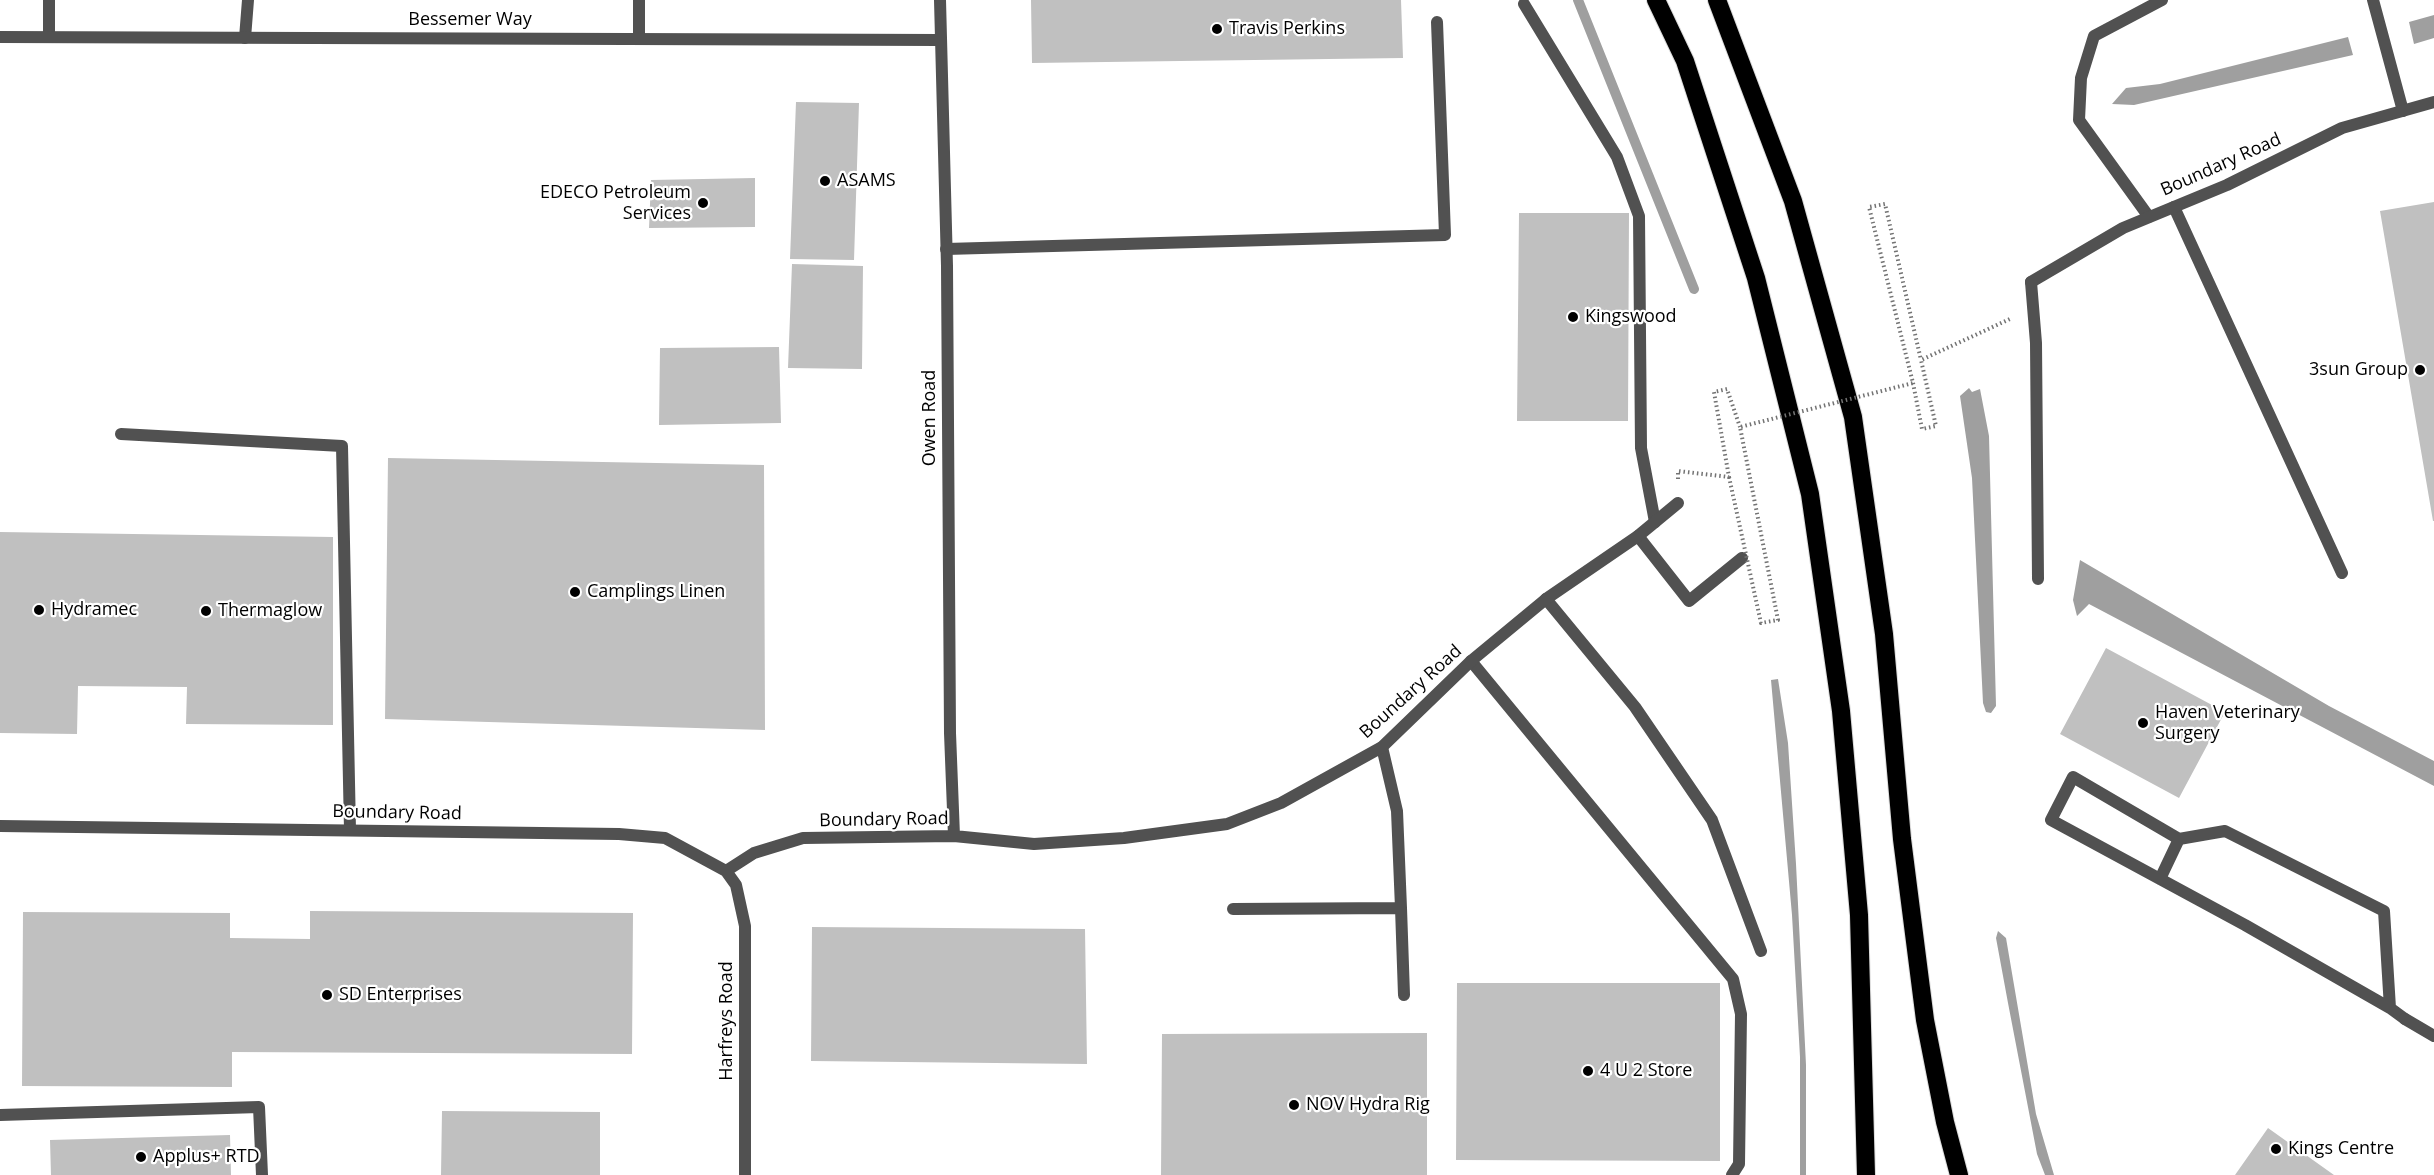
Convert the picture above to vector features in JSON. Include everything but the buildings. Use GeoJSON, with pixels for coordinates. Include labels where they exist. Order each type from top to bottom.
{"type":"FeatureCollection","features":[{"type":"Feature","properties":{"kind":"highway"},"geometry":{"type":"LineString","coordinates":[[1656,0],[1684,61],[1756,278],[1810,494],[1841,711],[1858,904],[1866,1175]]}},
{"type":"Feature","properties":{"kind":"highway"},"geometry":{"type":"LineString","coordinates":[[1717,0],[1793,201],[1853,417],[1884,634],[1902,839],[1925,1020],[1945,1122],[1959,1175]]}},
{"type":"Feature","properties":{"kind":"street"},"geometry":{"type":"LineString","coordinates":[[49,0],[49,37]]}},
{"type":"Feature","properties":{"kind":"street"},"geometry":{"type":"LineString","coordinates":[[245,38],[248,0]]}},
{"type":"Feature","properties":{"kind":"street"},"geometry":{"type":"LineString","coordinates":[[639,0],[639,39]]}},
{"type":"Feature","properties":{"kind":"street","name":"Owen Road"},"geometry":{"type":"LineString","coordinates":[[940,0],[945,132],[950,733],[954,836]]}},
{"type":"Feature","properties":{"kind":"street"},"geometry":{"type":"LineString","coordinates":[[2149,217],[2079,120],[2081,78],[2094,36],[2162,0]]}},
{"type":"Feature","properties":{"kind":"street"},"geometry":{"type":"LineString","coordinates":[[2373,0],[2403,111]]}},
{"type":"Feature","properties":{"kind":"street"},"geometry":{"type":"LineString","coordinates":[[1524,4],[1617,157],[1639,216],[1641,448],[1655,522]]}},
{"type":"Feature","properties":{"kind":"street"},"geometry":{"type":"LineString","coordinates":[[946,249],[1445,235],[1437,22]]}},
{"type":"Feature","properties":{"kind":"street","name":"Bessemer Way"},"geometry":{"type":"LineString","coordinates":[[0,37],[940,40]]}},
{"type":"Feature","properties":{"kind":"street","name":"Boundary Road"},"geometry":{"type":"LineString","coordinates":[[2031,282],[2123,228],[2227,185],[2342,128],[2434,102]]}},
{"type":"Feature","properties":{"kind":"street"},"geometry":{"type":"LineString","coordinates":[[2174,207],[2342,573]]}},
{"type":"Feature","properties":{"kind":"street"},"geometry":{"type":"LineString","coordinates":[[2031,282],[2036,343],[2038,579]]}},
{"type":"Feature","properties":{"kind":"street"},"geometry":{"type":"LineString","coordinates":[[121,434],[342,446],[350,831]]}},
{"type":"Feature","properties":{"kind":"street","name":"Boundary Road"},"geometry":{"type":"LineString","coordinates":[[0,826],[607,834],[665,838],[726,871],[754,853],[803,838],[954,836],[1034,843],[1124,838],[1227,824],[1281,803],[1382,747],[1471,661],[1546,599],[1638,536],[1678,503]]}},
{"type":"Feature","properties":{"kind":"street"},"geometry":{"type":"LineString","coordinates":[[1638,536],[1689,601],[1742,558]]}},
{"type":"Feature","properties":{"kind":"street"},"geometry":{"type":"LineString","coordinates":[[1546,599],[1635,708],[1712,820],[1761,951]]}},
{"type":"Feature","properties":{"kind":"street"},"geometry":{"type":"LineString","coordinates":[[1471,661],[1733,978],[1741,1014],[1739,1164],[1732,1175]]}},
{"type":"Feature","properties":{"kind":"street"},"geometry":{"type":"LineString","coordinates":[[1382,747],[1397,811],[1404,995]]}},
{"type":"Feature","properties":{"kind":"street"},"geometry":{"type":"LineString","coordinates":[[2390,1008],[2384,911],[2225,831],[2179,839],[2073,777],[2051,820],[2390,1008],[2434,1036]]}},
{"type":"Feature","properties":{"kind":"street"},"geometry":{"type":"LineString","coordinates":[[2160,879],[2179,839]]}},
{"type":"Feature","properties":{"kind":"street","name":"Harfreys Road"},"geometry":{"type":"LineString","coordinates":[[726,871],[736,885],[745,926],[745,1175]]}},
{"type":"Feature","properties":{"kind":"street"},"geometry":{"type":"LineString","coordinates":[[1233,909],[1401,908]]}},
{"type":"Feature","properties":{"kind":"street"},"geometry":{"type":"LineString","coordinates":[[0,1115],[259,1107],[262,1175]]}},
{"type":"Feature","properties":{"kind":"path"},"geometry":{"type":"LineString","coordinates":[[1885,204],[1936,426],[1922,429],[1913,383],[1869,207],[1885,204]]}},
{"type":"Feature","properties":{"kind":"path"},"geometry":{"type":"LineString","coordinates":[[1921,360],[2013,317],[2031,282]]}},
{"type":"Feature","properties":{"kind":"path"},"geometry":{"type":"LineString","coordinates":[[1740,427],[1913,383]]}},
{"type":"Feature","properties":{"kind":"path"},"geometry":{"type":"LineString","coordinates":[[1727,389],[1740,427],[1778,620],[1761,623],[1729,477],[1714,392],[1727,389]]}},
{"type":"Feature","properties":{"kind":"path"},"geometry":{"type":"LineString","coordinates":[[1678,503],[1678,471],[1729,477]]}},
{"type":"Feature","properties":{"kind":"shaded area"},"geometry":{"type":"Polygon","coordinates":[[[2434,15],[2434,38],[2414,44],[2409,22],[2434,15]]]}},
{"type":"Feature","properties":{"kind":"shaded area"},"geometry":{"type":"Polygon","coordinates":[[[2348,37],[2353,55],[2134,105],[2112,104],[2126,88],[2160,84],[2348,37]]]}},
{"type":"Feature","properties":{"kind":"shaded area"},"geometry":{"type":"Polygon","coordinates":[[[1969,388],[1972,392],[1980,389],[1989,436],[1996,706],[1991,713],[1986,712],[1983,703],[1972,478],[1960,396],[1969,388]]]}},
{"type":"Feature","properties":{"kind":"shaded area"},"geometry":{"type":"Polygon","coordinates":[[[2080,560],[2329,706],[2434,761],[2434,786],[2089,604],[2077,616],[2073,600],[2080,560]]]}},
{"type":"Feature","properties":{"kind":"shaded area"},"geometry":{"type":"Polygon","coordinates":[[[1778,679],[1788,743],[1796,864],[1806,1065],[1806,1175],[1800,1175],[1800,1057],[1792,915],[1771,680],[1778,679]]]}},
{"type":"Feature","properties":{"kind":"shaded area"},"geometry":{"type":"Polygon","coordinates":[[[1998,931],[2006,938],[2036,1114],[2054,1175],[2045,1175],[2037,1154],[1996,938],[1998,931]]]}},
{"type":"Feature","properties":{"kind":"waterway"},"geometry":{"type":"LineString","coordinates":[[1578,0],[1694,289]]}},
{"type":"Feature","properties":{"kind":"place","name":"Travis Perkins"},"geometry":{"type":"Point","coordinates":[1217,29]}},
{"type":"Feature","properties":{"kind":"place","name":"ASAMS"},"geometry":{"type":"Point","coordinates":[825,181]}},
{"type":"Feature","properties":{"kind":"place","name":"EDECO Petroleum Services"},"geometry":{"type":"Point","coordinates":[703,203]}},
{"type":"Feature","properties":{"kind":"place","name":"Kingswood"},"geometry":{"type":"Point","coordinates":[1573,317]}},
{"type":"Feature","properties":{"kind":"place","name":"3sun Group"},"geometry":{"type":"Point","coordinates":[2420,370]}},
{"type":"Feature","properties":{"kind":"place","name":"Camplings Linen"},"geometry":{"type":"Point","coordinates":[575,592]}},
{"type":"Feature","properties":{"kind":"place","name":"Hydramec"},"geometry":{"type":"Point","coordinates":[39,610]}},
{"type":"Feature","properties":{"kind":"place","name":"Thermaglow"},"geometry":{"type":"Point","coordinates":[206,611]}},
{"type":"Feature","properties":{"kind":"place","name":"Haven Veterinary Surgery"},"geometry":{"type":"Point","coordinates":[2143,723]}},
{"type":"Feature","properties":{"kind":"place","name":"SD Enterprises"},"geometry":{"type":"Point","coordinates":[327,995]}},
{"type":"Feature","properties":{"kind":"place","name":"4 U 2 Store"},"geometry":{"type":"Point","coordinates":[1588,1071]}},
{"type":"Feature","properties":{"kind":"place","name":"NOV Hydra Rig"},"geometry":{"type":"Point","coordinates":[1294,1105]}},
{"type":"Feature","properties":{"kind":"place","name":"Kings Centre"},"geometry":{"type":"Point","coordinates":[2276,1149]}},
{"type":"Feature","properties":{"kind":"place","name":"Applus+ RTD"},"geometry":{"type":"Point","coordinates":[141,1157]}}]}
